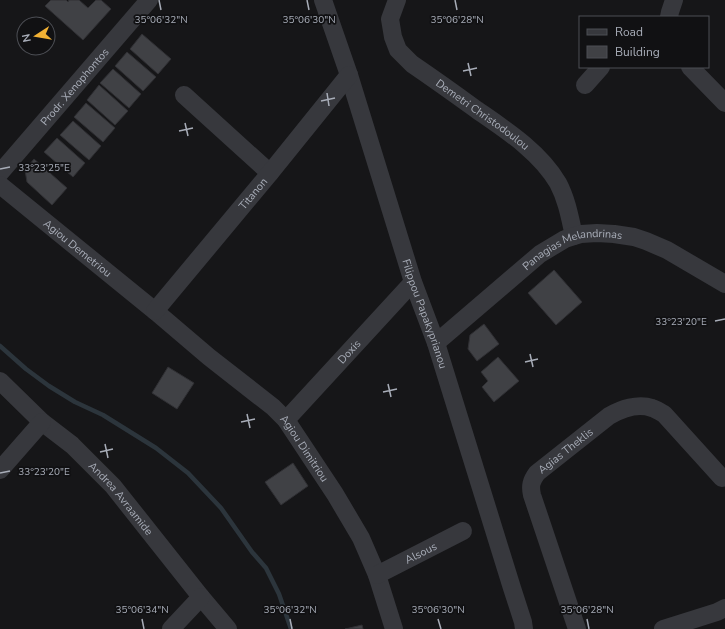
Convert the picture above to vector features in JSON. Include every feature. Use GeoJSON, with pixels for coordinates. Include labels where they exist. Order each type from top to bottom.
{"type":"FeatureCollection","features":[{"type":"Feature","properties":{"kind":"street","name":"Prodr. Xenophontos"},"geometry":{"type":"LineString","coordinates":[[0,173],[149,0]]}},
{"type":"Feature","properties":{"kind":"street","name":"Filippou Papakyprianou"},"geometry":{"type":"LineString","coordinates":[[323,0],[349,75],[413,282],[436,343],[524,629]]}},
{"type":"Feature","properties":{"kind":"street","name":"Demetri Christodoulou"},"geometry":{"type":"LineString","coordinates":[[397,0],[390,19],[393,37],[398,50],[412,64],[512,134],[542,163],[558,184],[564,197],[574,236]]}},
{"type":"Feature","properties":{"kind":"street"},"geometry":{"type":"LineString","coordinates":[[669,16],[674,0]]}},
{"type":"Feature","properties":{"kind":"street"},"geometry":{"type":"LineString","coordinates":[[585,85],[600,68]]}},
{"type":"Feature","properties":{"kind":"street"},"geometry":{"type":"LineString","coordinates":[[691,68],[725,103]]}},
{"type":"Feature","properties":{"kind":"street","name":"Titanon"},"geometry":{"type":"LineString","coordinates":[[155,311],[270,174],[349,75]]}},
{"type":"Feature","properties":{"kind":"street"},"geometry":{"type":"LineString","coordinates":[[184,95],[270,174]]}},
{"type":"Feature","properties":{"kind":"street","name":"Agiou Demetriou"},"geometry":{"type":"LineString","coordinates":[[0,185],[155,311]]}},
{"type":"Feature","properties":{"kind":"street","name":"Panagias Melandrinas"},"geometry":{"type":"LineString","coordinates":[[436,343],[540,254],[558,243],[574,236],[588,233],[609,233],[646,240],[725,284]]}},
{"type":"Feature","properties":{"kind":"street","name":"Doxis"},"geometry":{"type":"LineString","coordinates":[[286,420],[413,282]]}},
{"type":"Feature","properties":{"kind":"street","name":"Agiou Dimitriou"},"geometry":{"type":"LineString","coordinates":[[155,311],[209,357],[273,407],[286,420],[349,517],[364,545],[377,575],[394,629]]}},
{"type":"Feature","properties":{"kind":"street","name":"Andrea Avraamide"},"geometry":{"type":"LineString","coordinates":[[0,381],[42,422],[72,445],[113,486],[228,629]]}},
{"type":"Feature","properties":{"kind":"street","name":"Agias Theklis"},"geometry":{"type":"LineString","coordinates":[[577,629],[530,488],[531,483],[537,473],[615,412],[636,407],[644,407],[652,408],[664,414],[722,478]]}},
{"type":"Feature","properties":{"kind":"street"},"geometry":{"type":"LineString","coordinates":[[0,470],[42,422]]}},
{"type":"Feature","properties":{"kind":"street","name":"Alsous"},"geometry":{"type":"LineString","coordinates":[[377,575],[463,531]]}},
{"type":"Feature","properties":{"kind":"street"},"geometry":{"type":"LineString","coordinates":[[171,629],[201,597]]}},
{"type":"Feature","properties":{"kind":"street"},"geometry":{"type":"LineString","coordinates":[[663,629],[717,612],[725,608]]}},
{"type":"Feature","properties":{"kind":"building"},"geometry":{"type":"Polygon","coordinates":[[[51,0],[66,0],[68,2],[69,0],[79,0],[88,8],[96,0],[101,0],[111,9],[83,40],[45,6],[51,0]]]}},
{"type":"Feature","properties":{"kind":"building"},"geometry":{"type":"Polygon","coordinates":[[[142,34],[171,59],[158,74],[130,49],[142,34]]]}},
{"type":"Feature","properties":{"kind":"building"},"geometry":{"type":"Polygon","coordinates":[[[127,52],[156,77],[143,91],[115,66],[127,52]]]}},
{"type":"Feature","properties":{"kind":"building"},"geometry":{"type":"Polygon","coordinates":[[[113,69],[141,94],[129,108],[100,83],[113,69]]]}},
{"type":"Feature","properties":{"kind":"building"},"geometry":{"type":"Polygon","coordinates":[[[99,85],[128,111],[115,125],[87,100],[99,85]]]}},
{"type":"Feature","properties":{"kind":"building"},"geometry":{"type":"Polygon","coordinates":[[[86,103],[115,128],[103,142],[74,117],[86,103]]]}},
{"type":"Feature","properties":{"kind":"building"},"geometry":{"type":"Polygon","coordinates":[[[73,121],[101,146],[89,160],[60,135],[73,121]]]}},
{"type":"Feature","properties":{"kind":"building"},"geometry":{"type":"Polygon","coordinates":[[[57,138],[85,163],[73,177],[44,152],[57,138]]]}},
{"type":"Feature","properties":{"kind":"building"},"geometry":{"type":"Polygon","coordinates":[[[34,159],[67,188],[52,205],[27,182],[25,170],[34,159]]]}},
{"type":"Feature","properties":{"kind":"building"},"geometry":{"type":"Polygon","coordinates":[[[554,270],[582,302],[556,325],[528,293],[554,270]]]}},
{"type":"Feature","properties":{"kind":"building"},"geometry":{"type":"Polygon","coordinates":[[[484,324],[499,344],[477,361],[468,349],[470,335],[484,324]]]}},
{"type":"Feature","properties":{"kind":"building"},"geometry":{"type":"Polygon","coordinates":[[[498,357],[519,381],[494,402],[482,387],[488,381],[481,372],[498,357]]]}},
{"type":"Feature","properties":{"kind":"building"},"geometry":{"type":"Polygon","coordinates":[[[168,367],[194,383],[177,409],[152,393],[168,367]]]}},
{"type":"Feature","properties":{"kind":"building"},"geometry":{"type":"Polygon","coordinates":[[[293,463],[308,486],[281,505],[265,482],[293,463]]]}},
{"type":"Feature","properties":{"kind":"building"},"geometry":{"type":"Polygon","coordinates":[[[362,625],[363,629],[345,629],[362,625]]]}},
{"type":"Feature","properties":{"kind":"waterway"},"geometry":{"type":"LineString","coordinates":[[0,346],[26,369],[49,386],[75,402],[103,415],[156,448],[188,473],[221,508],[252,552],[266,568],[279,594],[291,629]]}}]}
